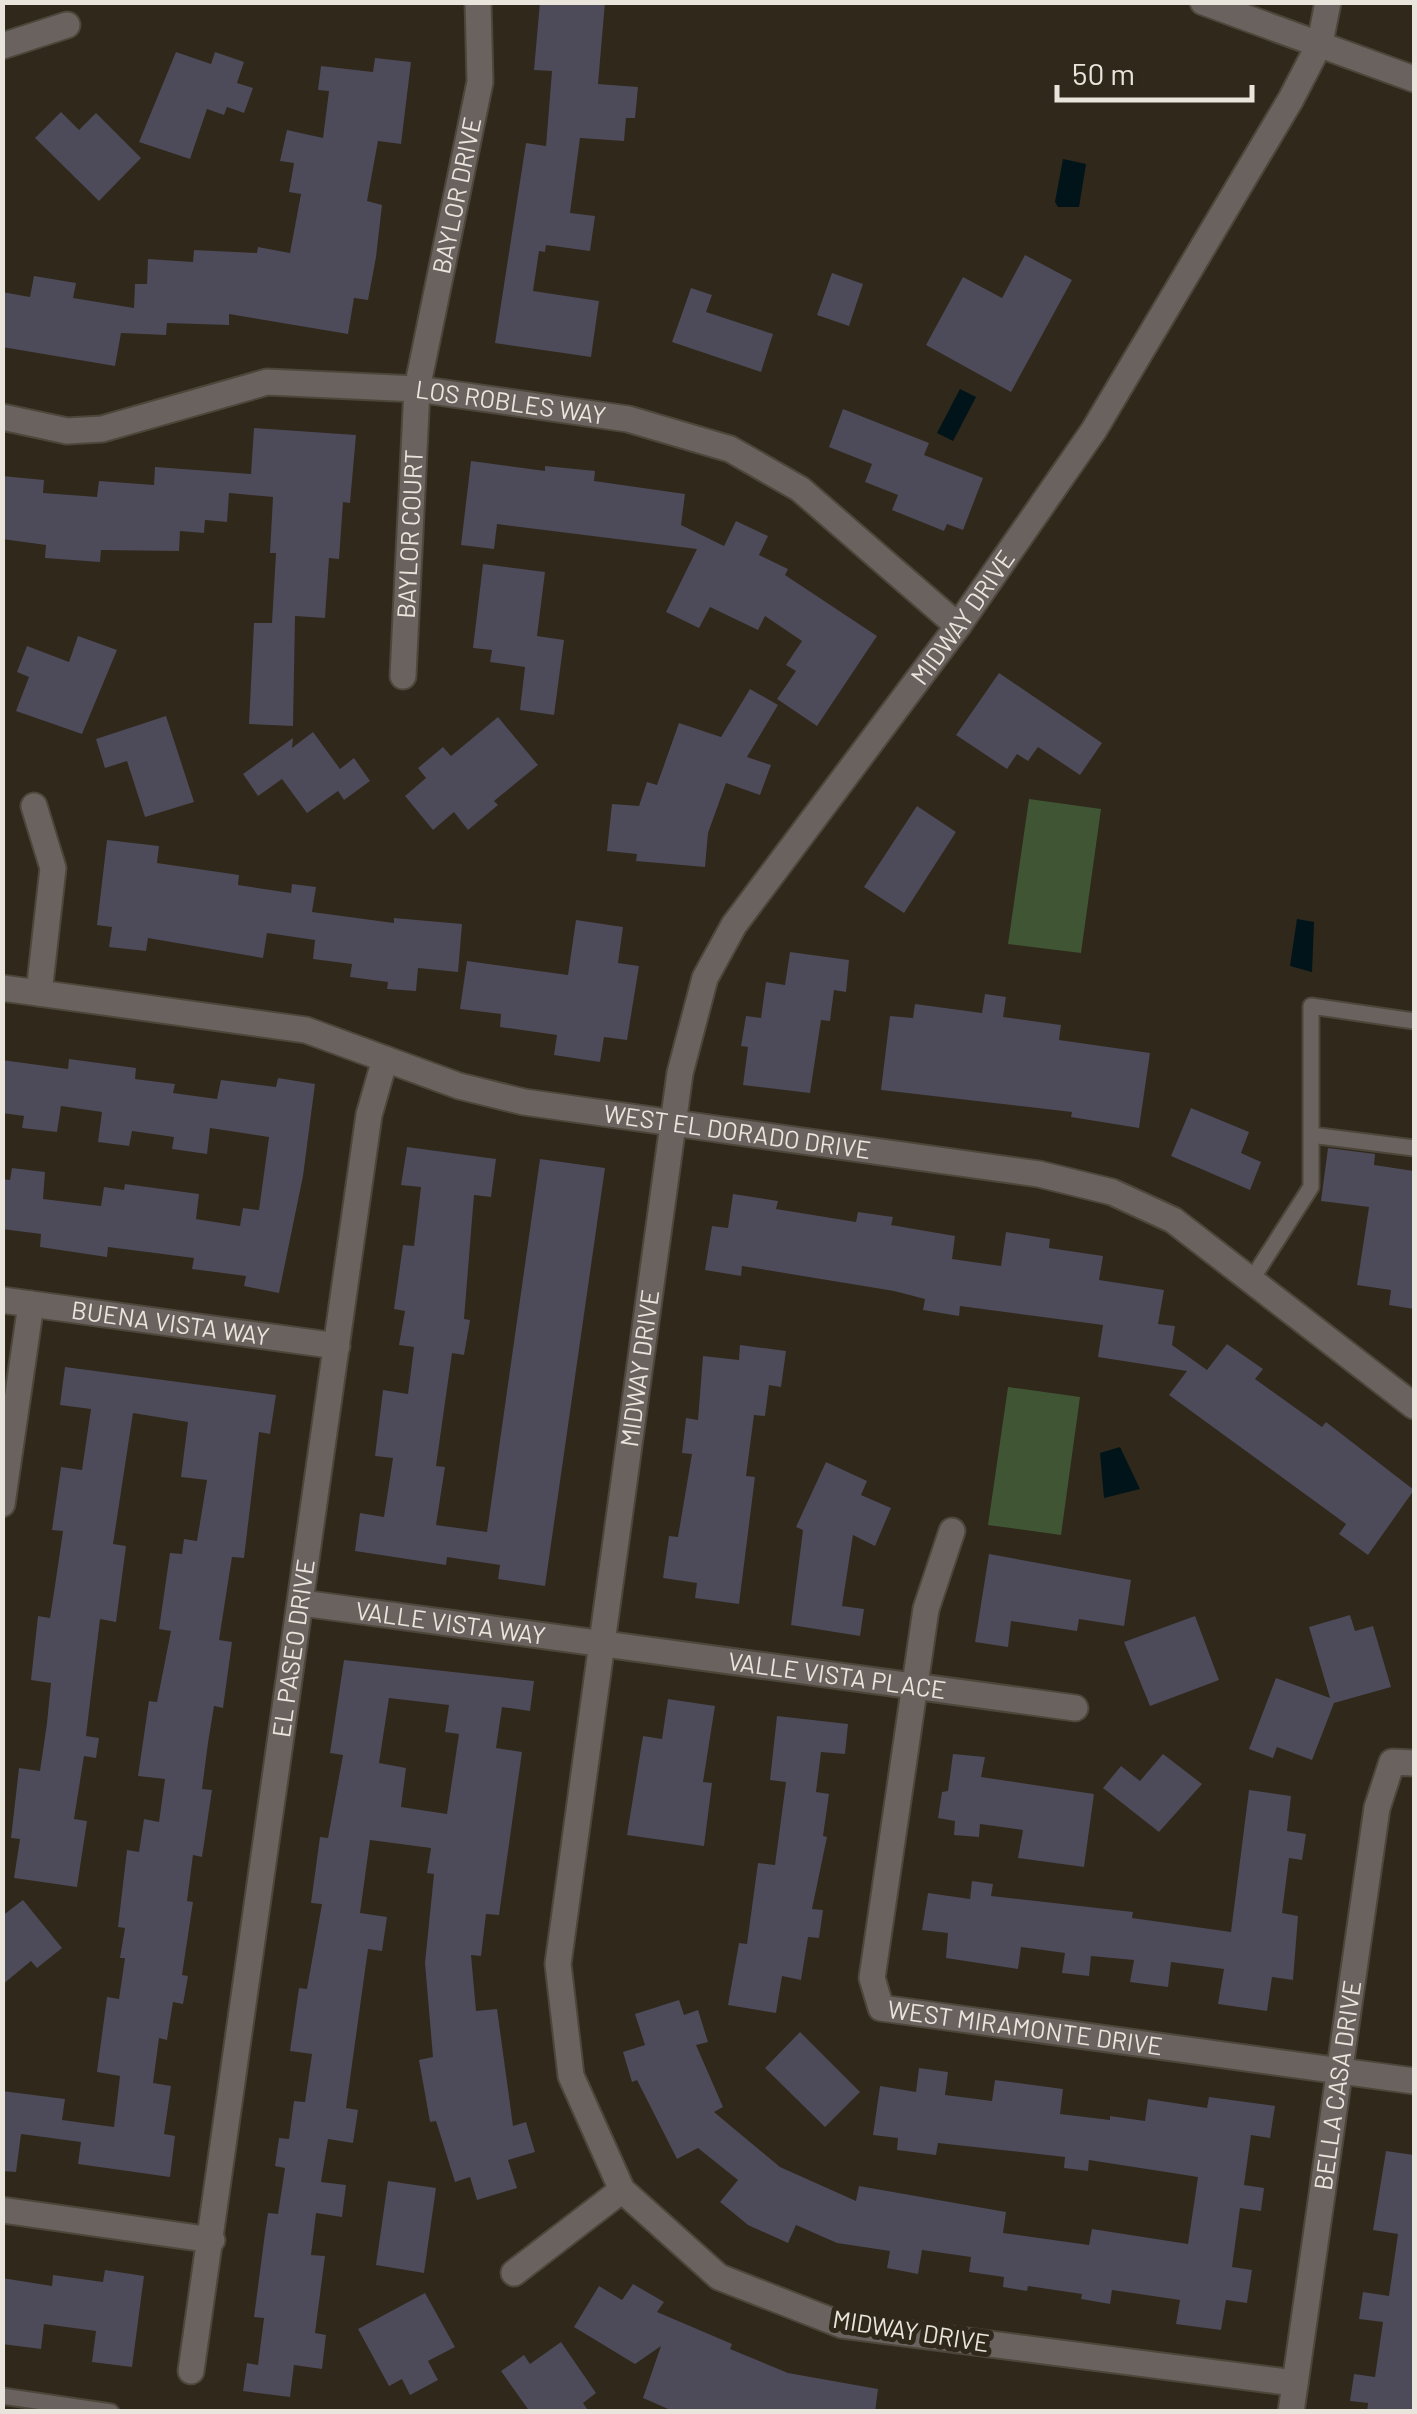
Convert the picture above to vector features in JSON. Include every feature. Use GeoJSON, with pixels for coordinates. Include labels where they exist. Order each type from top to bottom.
{"type":"FeatureCollection","features":[{"type":"Feature","properties":{"kind":"street","name":"BAYLOR DRIVE"},"geometry":{"type":"LineString","coordinates":[[418,389],[480,82],[478,2]]}},
{"type":"Feature","properties":{"kind":"street"},"geometry":{"type":"LineString","coordinates":[[1204,2],[1414,79]]}},
{"type":"Feature","properties":{"kind":"street","name":"MIDWAY DRIVE"},"geometry":{"type":"LineString","coordinates":[[1295,2382],[842,2325],[719,2276],[622,2190],[572,2076],[558,1964],[672,1126],[689,1024],[704,978],[734,924],[958,626],[1094,430],[1320,42],[1328,2]]}},
{"type":"Feature","properties":{"kind":"street"},"geometry":{"type":"LineString","coordinates":[[2,46],[67,25]]}},
{"type":"Feature","properties":{"kind":"street","name":"LOS ROBLES WAY"},"geometry":{"type":"LineString","coordinates":[[2,418],[66,431],[102,430],[267,382],[418,389],[628,419],[730,449],[800,490],[958,626]]}},
{"type":"Feature","properties":{"kind":"street","name":"BAYLOR COURT"},"geometry":{"type":"LineString","coordinates":[[403,676],[418,389]]}},
{"type":"Feature","properties":{"kind":"street"},"geometry":{"type":"LineString","coordinates":[[34,806],[53,868],[39,993]]}},
{"type":"Feature","properties":{"kind":"street","name":"WEST EL DORADO DRIVE"},"geometry":{"type":"LineString","coordinates":[[2,988],[306,1030],[459,1086],[524,1102],[1080,1182],[1173,1220],[1414,1406]]}},
{"type":"Feature","properties":{"kind":"street","name":"EL PASEO DRIVE"},"geometry":{"type":"LineString","coordinates":[[212,2240],[369,1114],[385,1058]]}},
{"type":"Feature","properties":{"kind":"street","name":"BUENA VISTA WAY"},"geometry":{"type":"LineString","coordinates":[[2,1300],[338,1346]]}},
{"type":"Feature","properties":{"kind":"street"},"geometry":{"type":"LineString","coordinates":[[2,1504],[31,1304]]}},
{"type":"Feature","properties":{"kind":"street","name":"WEST MIRAMONTE DRIVE"},"geometry":{"type":"LineString","coordinates":[[952,1531],[926,1609],[914,1688],[872,1978],[882,2008],[1414,2081]]}},
{"type":"Feature","properties":{"kind":"street","name":"VALLE VISTA WAY"},"geometry":{"type":"LineString","coordinates":[[302,1603],[601,1643]]}},
{"type":"Feature","properties":{"kind":"street","name":"VALLE VISTA PLACE"},"geometry":{"type":"LineString","coordinates":[[601,1643],[1075,1708]]}},
{"type":"Feature","properties":{"kind":"street","name":"BELLA CASA DRIVE"},"geometry":{"type":"LineString","coordinates":[[1291,2412],[1378,1808],[1404,1762]]}},
{"type":"Feature","properties":{"kind":"street"},"geometry":{"type":"LineString","coordinates":[[514,2273],[622,2190]]}},
{"type":"Feature","properties":{"kind":"street"},"geometry":{"type":"LineString","coordinates":[[2,2210],[212,2240],[191,2371]]}},
{"type":"Feature","properties":{"kind":"lane"},"geometry":{"type":"LineString","coordinates":[[1252,1279],[1311,1187],[1311,1006],[1414,1021]]}},
{"type":"Feature","properties":{"kind":"lane"},"geometry":{"type":"LineString","coordinates":[[1311,1135],[1414,1148]]}},
{"type":"Feature","properties":{"kind":"lane"},"geometry":{"type":"LineString","coordinates":[[2,2396],[111,2412]]}},
{"type":"Feature","properties":{"kind":"green space"},"geometry":{"type":"Polygon","coordinates":[[[1029,799],[1101,809],[1081,953],[1008,944],[1029,799]]]}},
{"type":"Feature","properties":{"kind":"green space"},"geometry":{"type":"Polygon","coordinates":[[[1008,1387],[1080,1397],[1061,1535],[988,1525],[1008,1387]]]}},
{"type":"Feature","properties":{"kind":"shaded area"},"geometry":{"type":"Polygon","coordinates":[[[1063,159],[1086,164],[1079,207],[1058,207],[1055,202],[1063,159]]]}},
{"type":"Feature","properties":{"kind":"shaded area"},"geometry":{"type":"Polygon","coordinates":[[[960,389],[976,397],[953,441],[937,433],[960,389]]]}},
{"type":"Feature","properties":{"kind":"shaded area"},"geometry":{"type":"Polygon","coordinates":[[[1297,919],[1314,922],[1312,972],[1290,966],[1297,919]]]}},
{"type":"Feature","properties":{"kind":"shaded area"},"geometry":{"type":"Polygon","coordinates":[[[1120,1447],[1140,1489],[1104,1498],[1100,1453],[1120,1447]]]}},
{"type":"Feature","properties":{"kind":"building"},"geometry":{"type":"Polygon","coordinates":[[[540,2],[605,2],[598,84],[638,87],[635,118],[626,118],[624,141],[580,138],[570,213],[595,216],[590,251],[546,245],[545,252],[539,251],[533,291],[599,301],[591,357],[495,343],[526,143],[546,146],[552,71],[534,70],[540,2]]]}},
{"type":"Feature","properties":{"kind":"building"},"geometry":{"type":"Polygon","coordinates":[[[176,52],[211,64],[215,52],[244,62],[237,83],[253,88],[244,113],[227,107],[224,115],[207,109],[190,159],[139,142],[176,52]]]}},
{"type":"Feature","properties":{"kind":"building"},"geometry":{"type":"Polygon","coordinates":[[[375,58],[411,62],[401,144],[378,141],[367,201],[382,205],[376,257],[368,300],[354,298],[348,334],[229,314],[229,325],[167,323],[166,335],[121,333],[115,366],[2,347],[2,292],[30,297],[34,276],[76,283],[73,298],[134,308],[135,284],[147,284],[148,259],[193,262],[194,250],[257,253],[258,247],[290,253],[301,194],[289,192],[294,163],[280,161],[287,130],[323,138],[329,91],[318,90],[321,66],[373,72],[375,58]]]}},
{"type":"Feature","properties":{"kind":"building"},"geometry":{"type":"Polygon","coordinates":[[[61,112],[79,130],[96,113],[141,158],[99,201],[35,138],[61,112]]]}},
{"type":"Feature","properties":{"kind":"building"},"geometry":{"type":"Polygon","coordinates":[[[1025,255],[1072,280],[1011,392],[926,345],[963,277],[1002,298],[1025,255]]]}},
{"type":"Feature","properties":{"kind":"building"},"geometry":{"type":"Polygon","coordinates":[[[832,273],[863,284],[849,326],[817,315],[832,273]]]}},
{"type":"Feature","properties":{"kind":"building"},"geometry":{"type":"Polygon","coordinates":[[[691,288],[712,295],[706,312],[773,334],[761,372],[672,342],[691,288]]]}},
{"type":"Feature","properties":{"kind":"building"},"geometry":{"type":"Polygon","coordinates":[[[843,409],[929,443],[924,455],[983,478],[963,530],[947,524],[944,531],[892,510],[898,495],[865,482],[872,464],[829,447],[843,409]]]}},
{"type":"Feature","properties":{"kind":"building"},"geometry":{"type":"Polygon","coordinates":[[[254,428],[356,435],[350,503],[343,502],[339,559],[329,558],[325,618],[295,616],[293,726],[249,724],[254,623],[272,623],[276,553],[270,553],[273,497],[229,493],[227,522],[205,520],[204,533],[180,531],[179,551],[101,550],[100,562],[45,558],[46,545],[2,539],[2,476],[44,480],[43,493],[97,497],[99,481],[154,485],[155,467],[251,474],[254,428]]]}},
{"type":"Feature","properties":{"kind":"building"},"geometry":{"type":"Polygon","coordinates":[[[471,461],[545,471],[545,466],[595,471],[594,481],[685,494],[681,525],[724,546],[736,521],[768,536],[759,555],[788,569],[785,575],[877,636],[817,726],[777,699],[796,671],[786,665],[802,641],[765,616],[758,630],[710,607],[699,628],[666,612],[697,549],[497,524],[494,549],[461,545],[471,461]]]}},
{"type":"Feature","properties":{"kind":"building"},"geometry":{"type":"Polygon","coordinates":[[[483,564],[545,572],[537,636],[564,640],[554,715],[520,710],[525,667],[490,662],[492,650],[473,648],[483,564]]]}},
{"type":"Feature","properties":{"kind":"building"},"geometry":{"type":"Polygon","coordinates":[[[78,636],[117,650],[82,734],[16,711],[29,677],[17,672],[27,646],[69,662],[78,636]]]}},
{"type":"Feature","properties":{"kind":"building"},"geometry":{"type":"Polygon","coordinates":[[[999,673],[1102,743],[1080,775],[1038,747],[1028,761],[1017,754],[1007,769],[956,735],[999,673]]]}},
{"type":"Feature","properties":{"kind":"building"},"geometry":{"type":"Polygon","coordinates":[[[750,689],[778,705],[747,757],[771,765],[760,795],[726,783],[708,833],[705,867],[636,861],[637,854],[607,851],[612,804],[639,806],[647,782],[657,785],[679,723],[721,737],[750,689]]]}},
{"type":"Feature","properties":{"kind":"building"},"geometry":{"type":"Polygon","coordinates":[[[166,716],[194,802],[145,817],[127,761],[105,768],[96,739],[166,716]]]}},
{"type":"Feature","properties":{"kind":"building"},"geometry":{"type":"Polygon","coordinates":[[[498,717],[538,765],[494,801],[498,805],[468,830],[454,812],[433,830],[405,796],[426,778],[418,768],[443,747],[451,756],[498,717]]]}},
{"type":"Feature","properties":{"kind":"building"},"geometry":{"type":"Polygon","coordinates":[[[313,732],[340,769],[354,758],[370,781],[344,800],[338,791],[307,813],[282,779],[258,796],[243,774],[293,738],[292,748],[313,732]]]}},
{"type":"Feature","properties":{"kind":"building"},"geometry":{"type":"Polygon","coordinates":[[[917,806],[956,832],[904,913],[864,887],[917,806]]]}},
{"type":"Feature","properties":{"kind":"building"},"geometry":{"type":"Polygon","coordinates":[[[107,840],[159,846],[157,863],[239,875],[238,885],[291,893],[292,884],[316,887],[312,912],[394,923],[394,918],[462,924],[458,972],[418,968],[416,991],[387,989],[388,982],[350,977],[352,964],[313,959],[315,940],[267,933],[263,958],[148,938],[146,951],[109,947],[112,927],[97,925],[107,840]]]}},
{"type":"Feature","properties":{"kind":"building"},"geometry":{"type":"Polygon","coordinates":[[[576,920],[623,927],[618,963],[639,966],[627,1040],[604,1037],[600,1062],[554,1055],[557,1035],[500,1027],[501,1014],[460,1009],[467,961],[568,975],[576,920]]]}},
{"type":"Feature","properties":{"kind":"building"},"geometry":{"type":"Polygon","coordinates":[[[790,952],[849,960],[846,992],[834,990],[830,1021],[821,1020],[810,1093],[743,1085],[748,1047],[741,1046],[746,1016],[761,1018],[766,982],[785,985],[790,952]]]}},
{"type":"Feature","properties":{"kind":"building"},"geometry":{"type":"Polygon","coordinates":[[[985,994],[1006,997],[1003,1017],[1061,1025],[1059,1040],[1150,1053],[1139,1128],[1071,1117],[1072,1112],[881,1090],[890,1016],[913,1018],[915,1004],[982,1013],[985,994]]]}},
{"type":"Feature","properties":{"kind":"building"},"geometry":{"type":"Polygon","coordinates":[[[69,1059],[136,1068],[135,1079],[175,1084],[173,1093],[217,1099],[221,1080],[276,1087],[278,1078],[315,1084],[303,1176],[279,1293],[244,1286],[246,1276],[192,1269],[194,1258],[108,1247],[107,1257],[40,1247],[41,1234],[2,1229],[2,1179],[10,1180],[12,1168],[45,1172],[43,1199],[101,1206],[104,1187],[124,1190],[125,1184],[199,1194],[196,1219],[240,1226],[243,1208],[259,1210],[269,1137],[210,1128],[207,1154],[172,1149],[174,1137],[132,1131],[129,1146],[98,1142],[102,1112],[61,1106],[57,1132],[22,1128],[24,1116],[2,1113],[2,1060],[68,1069],[69,1059]]]}},
{"type":"Feature","properties":{"kind":"building"},"geometry":{"type":"Polygon","coordinates":[[[1191,1108],[1249,1132],[1241,1153],[1261,1162],[1250,1190],[1171,1156],[1191,1108]]]}},
{"type":"Feature","properties":{"kind":"building"},"geometry":{"type":"Polygon","coordinates":[[[407,1147],[496,1159],[491,1197],[474,1195],[464,1319],[470,1320],[464,1355],[452,1353],[436,1466],[445,1467],[436,1525],[487,1532],[540,1159],[605,1168],[545,1586],[498,1579],[500,1565],[447,1557],[446,1565],[355,1551],[360,1513],[384,1517],[393,1458],[375,1456],[383,1390],[408,1394],[414,1347],[399,1345],[405,1311],[394,1309],[403,1245],[414,1246],[421,1187],[401,1185],[407,1147]]]}},
{"type":"Feature","properties":{"kind":"building"},"geometry":{"type":"Polygon","coordinates":[[[1328,1148],[1375,1154],[1374,1165],[1414,1171],[1414,1309],[1389,1305],[1391,1290],[1357,1285],[1369,1207],[1321,1201],[1328,1148]]]}},
{"type":"Feature","properties":{"kind":"building"},"geometry":{"type":"Polygon","coordinates":[[[733,1194],[778,1201],[776,1209],[856,1222],[858,1212],[893,1217],[891,1225],[955,1236],[952,1259],[1001,1266],[1006,1232],[1050,1239],[1049,1248],[1103,1256],[1099,1280],[1164,1290],[1158,1324],[1175,1326],[1172,1345],[1207,1370],[1227,1344],[1263,1369],[1255,1379],[1322,1427],[1326,1422],[1414,1490],[1368,1555],[1339,1534],[1346,1524],[1169,1395],[1187,1371],[1098,1357],[1103,1325],[960,1306],[959,1316],[923,1310],[925,1299],[894,1291],[742,1266],[741,1276],[705,1270],[712,1226],[728,1228],[733,1194]]]}},
{"type":"Feature","properties":{"kind":"building"},"geometry":{"type":"Polygon","coordinates":[[[740,1345],[786,1351],[781,1387],[769,1385],[765,1416],[754,1415],[746,1476],[755,1477],[739,1604],[695,1598],[697,1583],[663,1578],[669,1536],[678,1537],[692,1454],[682,1453],[686,1418],[698,1420],[703,1356],[739,1360],[740,1345]]]}},
{"type":"Feature","properties":{"kind":"building"},"geometry":{"type":"Polygon","coordinates":[[[65,1367],[276,1395],[270,1434],[259,1432],[244,1558],[232,1557],[219,1640],[232,1642],[223,1708],[214,1706],[208,1743],[202,1789],[212,1790],[202,1857],[193,1855],[187,1901],[193,1902],[182,1975],[188,1976],[183,2004],[173,2002],[167,2040],[159,2038],[153,2083],[171,2086],[164,2134],[175,2136],[170,2177],[78,2164],[81,2142],[21,2134],[16,2172],[2,2171],[2,2091],[65,2099],[62,2120],[114,2127],[120,2076],[97,2072],[107,1997],[119,1999],[125,1958],[120,1958],[125,1928],[118,1927],[127,1850],[139,1852],[144,1819],[159,1822],[165,1779],[138,1776],[149,1701],[157,1702],[171,1631],[159,1629],[170,1553],[182,1554],[184,1539],[197,1541],[207,1480],[181,1477],[188,1422],[133,1413],[113,1544],[126,1546],[116,1622],[100,1619],[86,1736],[99,1738],[96,1758],[84,1756],[74,1819],[87,1821],[77,1887],[14,1878],[20,1839],[11,1838],[19,1768],[40,1771],[47,1723],[51,1683],[31,1680],[38,1616],[50,1618],[63,1531],[52,1530],[61,1467],[82,1470],[91,1409],[60,1405],[65,1367]]]}},
{"type":"Feature","properties":{"kind":"building"},"geometry":{"type":"Polygon","coordinates":[[[826,1462],[867,1481],[861,1495],[891,1508],[875,1546],[853,1535],[842,1606],[864,1609],[860,1636],[791,1625],[803,1530],[796,1527],[826,1462]]]}},
{"type":"Feature","properties":{"kind":"building"},"geometry":{"type":"Polygon","coordinates":[[[989,1554],[1131,1580],[1124,1626],[1079,1619],[1077,1631],[1011,1621],[1008,1647],[975,1642],[989,1554]]]}},
{"type":"Feature","properties":{"kind":"building"},"geometry":{"type":"Polygon","coordinates":[[[1350,1615],[1355,1631],[1373,1626],[1391,1687],[1334,1703],[1312,1760],[1277,1747],[1273,1758],[1249,1749],[1276,1678],[1330,1698],[1309,1627],[1350,1615]]]}},
{"type":"Feature","properties":{"kind":"building"},"geometry":{"type":"Polygon","coordinates":[[[1195,1616],[1219,1680],[1150,1706],[1124,1642],[1195,1616]]]}},
{"type":"Feature","properties":{"kind":"building"},"geometry":{"type":"Polygon","coordinates":[[[344,1660],[534,1681],[530,1711],[502,1707],[496,1748],[522,1752],[499,1915],[486,1914],[481,1956],[471,1955],[476,2011],[497,2009],[513,2126],[526,2122],[535,2152],[508,2160],[517,2188],[477,2200],[470,2177],[455,2182],[436,2121],[430,2122],[419,2060],[433,2057],[425,1963],[434,1874],[427,1873],[431,1848],[370,1840],[360,1913],[387,1917],[382,1951],[368,1949],[346,2108],[358,2110],[353,2143],[328,2139],[321,2182],[346,2185],[342,2217],[316,2213],[311,2255],[325,2256],[315,2333],[326,2335],[322,2369],[294,2365],[290,2397],[243,2391],[247,2363],[258,2365],[264,2318],[254,2317],[265,2233],[268,2213],[278,2214],[285,2168],[275,2166],[279,2138],[289,2139],[294,2101],[305,2102],[312,2054],[290,2051],[299,1988],[307,1989],[322,1904],[311,1903],[320,1837],[328,1838],[343,1755],[330,1753],[344,1660]],[[389,1698],[379,1763],[406,1768],[401,1807],[447,1814],[459,1734],[445,1732],[449,1705],[389,1698]]]}},
{"type":"Feature","properties":{"kind":"building"},"geometry":{"type":"Polygon","coordinates":[[[668,1699],[715,1706],[703,1782],[712,1783],[704,1846],[627,1835],[643,1736],[662,1739],[668,1699]]]}},
{"type":"Feature","properties":{"kind":"building"},"geometry":{"type":"Polygon","coordinates":[[[777,1716],[848,1724],[845,1754],[821,1752],[816,1792],[829,1794],[823,1836],[827,1837],[812,1909],[823,1910],[819,1938],[808,1937],[801,1980],[782,1976],[776,2013],[728,2005],[739,1943],[747,1944],[758,1863],[775,1865],[786,1782],[770,1780],[777,1716]]]}},
{"type":"Feature","properties":{"kind":"building"},"geometry":{"type":"Polygon","coordinates":[[[953,1754],[985,1757],[981,1777],[1094,1794],[1084,1867],[1018,1858],[1023,1830],[980,1824],[979,1837],[954,1835],[955,1821],[938,1818],[942,1792],[948,1791],[953,1754]]]}},
{"type":"Feature","properties":{"kind":"building"},"geometry":{"type":"Polygon","coordinates":[[[1163,1754],[1202,1784],[1159,1832],[1103,1788],[1121,1766],[1140,1781],[1163,1754]]]}},
{"type":"Feature","properties":{"kind":"building"},"geometry":{"type":"Polygon","coordinates":[[[1249,1790],[1291,1796],[1287,1831],[1306,1834],[1302,1860],[1289,1858],[1282,1913],[1298,1916],[1293,1980],[1272,1977],[1267,2011],[1218,2004],[1224,1969],[1171,1962],[1168,1987],[1130,1982],[1134,1960],[1091,1956],[1089,1976],[1062,1973],[1065,1953],[1021,1947],[1018,1969],[946,1958],[948,1933],[922,1930],[928,1893],[970,1899],[972,1881],[993,1884],[991,1896],[1133,1912],[1132,1918],[1231,1932],[1249,1790]]]}},
{"type":"Feature","properties":{"kind":"building"},"geometry":{"type":"Polygon","coordinates":[[[23,1900],[62,1948],[37,1968],[31,1961],[2,1985],[2,1916],[23,1900]]]}},
{"type":"Feature","properties":{"kind":"building"},"geometry":{"type":"Polygon","coordinates":[[[679,2000],[684,2015],[698,2010],[708,2042],[696,2045],[723,2107],[714,2112],[780,2167],[856,2201],[859,2186],[1006,2212],[1003,2233],[1089,2245],[1092,2229],[1188,2244],[1198,2177],[1089,2160],[1088,2171],[1064,2168],[1065,2157],[938,2143],[936,2155],[897,2150],[898,2138],[873,2135],[880,2086],[916,2092],[919,2068],[948,2072],[945,2095],[992,2101],[995,2080],[1063,2089],[1060,2114],[1110,2120],[1110,2116],[1145,2121],[1148,2099],[1207,2108],[1209,2097],[1275,2106],[1270,2138],[1251,2135],[1244,2185],[1264,2188],[1261,2211],[1240,2208],[1232,2267],[1252,2270],[1247,2303],[1226,2300],[1221,2330],[1176,2324],[1180,2300],[1112,2290],[1110,2304],[1081,2299],[1082,2294],[1028,2286],[1027,2291],[1003,2287],[1004,2277],[969,2272],[971,2257],[922,2250],[918,2274],[887,2268],[890,2251],[837,2243],[796,2225],[788,2243],[748,2225],[720,2202],[738,2180],[698,2148],[677,2159],[637,2080],[632,2082],[623,2052],[645,2045],[635,2014],[679,2000]]]}},
{"type":"Feature","properties":{"kind":"building"},"geometry":{"type":"Polygon","coordinates":[[[800,2032],[860,2092],[825,2127],[765,2068],[800,2032]]]}},
{"type":"Feature","properties":{"kind":"building"},"geometry":{"type":"Polygon","coordinates":[[[1386,2151],[1414,2155],[1414,2412],[1367,2412],[1368,2403],[1350,2401],[1354,2374],[1375,2377],[1383,2322],[1359,2319],[1363,2292],[1389,2296],[1398,2234],[1373,2230],[1386,2151]]]}},
{"type":"Feature","properties":{"kind":"building"},"geometry":{"type":"Polygon","coordinates":[[[388,2181],[436,2188],[424,2273],[376,2265],[388,2181]]]}},
{"type":"Feature","properties":{"kind":"building"},"geometry":{"type":"Polygon","coordinates":[[[105,2270],[144,2276],[132,2367],[92,2362],[96,2331],[44,2324],[41,2349],[2,2344],[2,2278],[52,2286],[53,2275],[103,2282],[105,2270]]]}},
{"type":"Feature","properties":{"kind":"building"},"geometry":{"type":"Polygon","coordinates":[[[633,2284],[664,2302],[657,2312],[732,2344],[730,2349],[788,2373],[878,2389],[875,2412],[675,2412],[643,2398],[661,2346],[635,2364],[574,2327],[599,2286],[622,2300],[633,2284]]]}},
{"type":"Feature","properties":{"kind":"building"},"geometry":{"type":"Polygon","coordinates":[[[425,2293],[455,2347],[428,2361],[438,2380],[410,2395],[402,2379],[389,2386],[358,2329],[425,2293]]]}},
{"type":"Feature","properties":{"kind":"building"},"geometry":{"type":"Polygon","coordinates":[[[561,2342],[596,2393],[583,2403],[589,2412],[530,2412],[501,2371],[524,2355],[530,2364],[561,2342]]]}}]}
